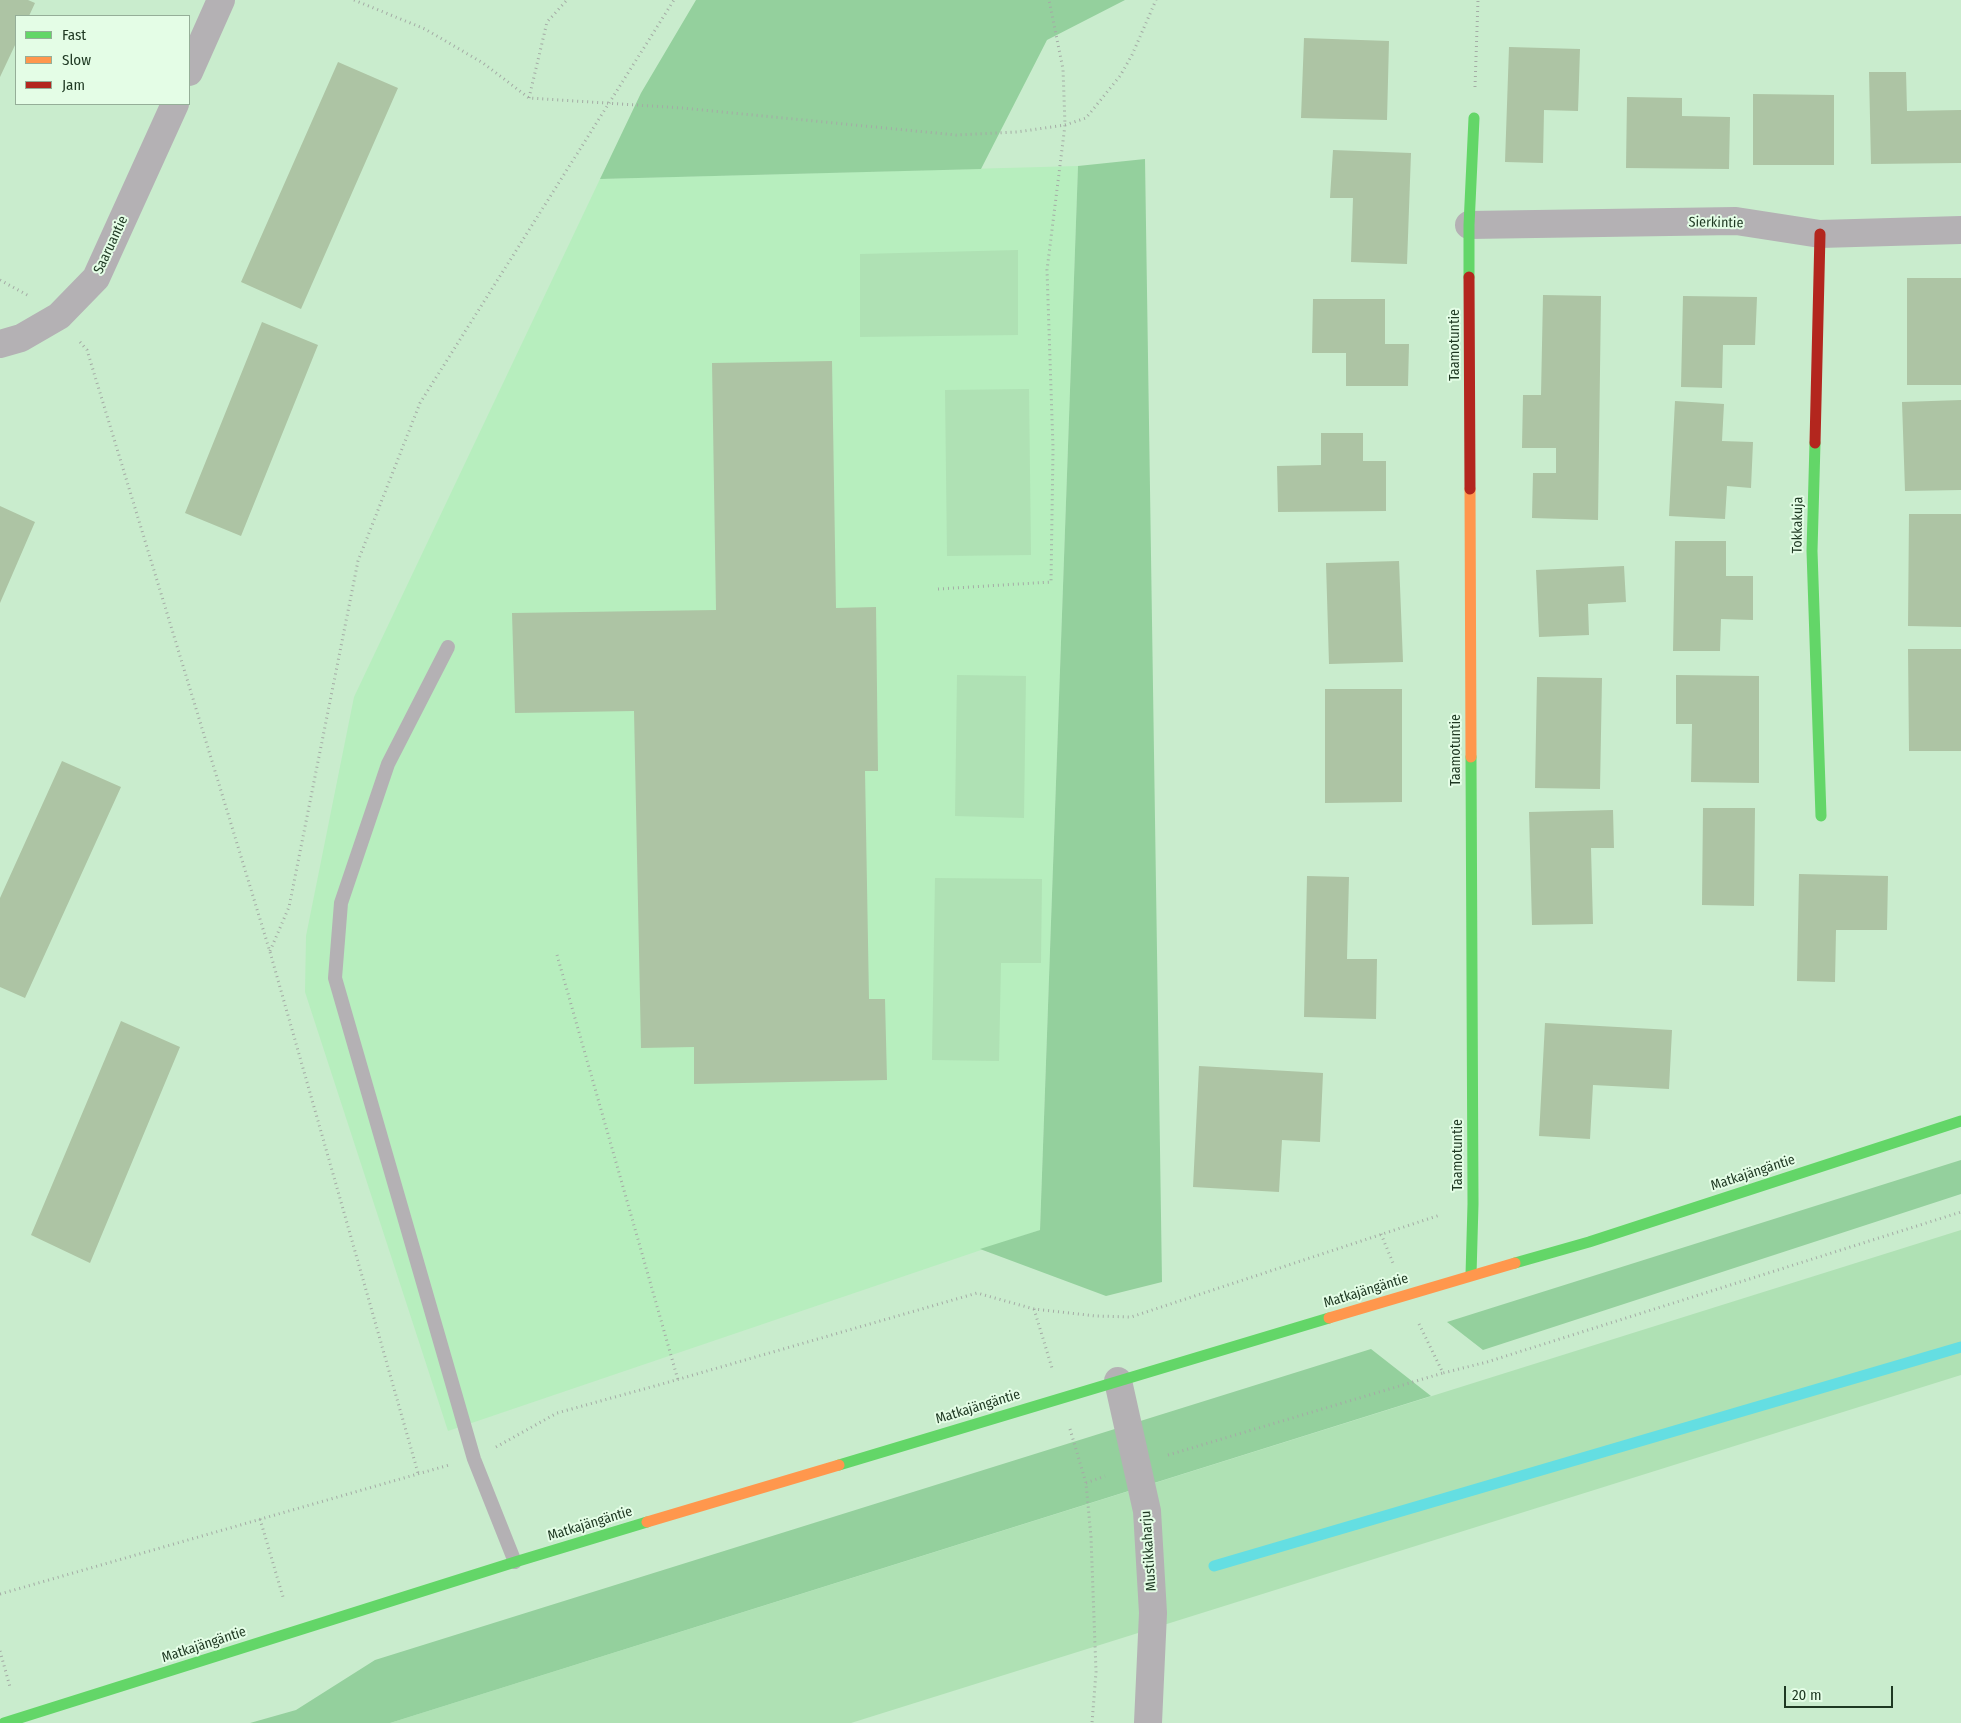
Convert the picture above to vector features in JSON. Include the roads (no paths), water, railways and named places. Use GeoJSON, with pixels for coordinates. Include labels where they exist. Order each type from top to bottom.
{"type":"FeatureCollection","features":[{"type":"Feature","properties":{"kind":"street"},"geometry":{"type":"LineString","coordinates":[[190,70],[221,0]]}},
{"type":"Feature","properties":{"kind":"street","name":"Saaruantie"},"geometry":{"type":"LineString","coordinates":[[0,344],[21,338],[59,316],[96,278],[174,105]]}},
{"type":"Feature","properties":{"kind":"street","name":"Taamotuntie"},"geometry":{"type":"LineString","coordinates":[[1471,1275],[1473,1204],[1469,225],[1474,118]]}},
{"type":"Feature","properties":{"kind":"street","name":"Sierkintie"},"geometry":{"type":"LineString","coordinates":[[1469,225],[1736,221],[1820,234],[1961,230]]}},
{"type":"Feature","properties":{"kind":"street","name":"Tokkakuja"},"geometry":{"type":"LineString","coordinates":[[1820,234],[1812,551],[1821,816]]}},
{"type":"Feature","properties":{"kind":"street","name":"Matkajängäntie"},"geometry":{"type":"LineString","coordinates":[[4,1723],[515,1562],[1471,1275],[1589,1242],[1961,1121]]}},
{"type":"Feature","properties":{"kind":"street","name":"Mustikkaharju"},"geometry":{"type":"LineString","coordinates":[[1118,1381],[1147,1511],[1153,1612],[1148,1723]]}},
{"type":"Feature","properties":{"kind":"lane"},"geometry":{"type":"LineString","coordinates":[[448,646],[388,764],[341,903],[335,978],[474,1459],[515,1562]]}},
{"type":"Feature","properties":{"kind":"waterway"},"geometry":{"type":"LineString","coordinates":[[1214,1566],[1961,1347]]}}]}
